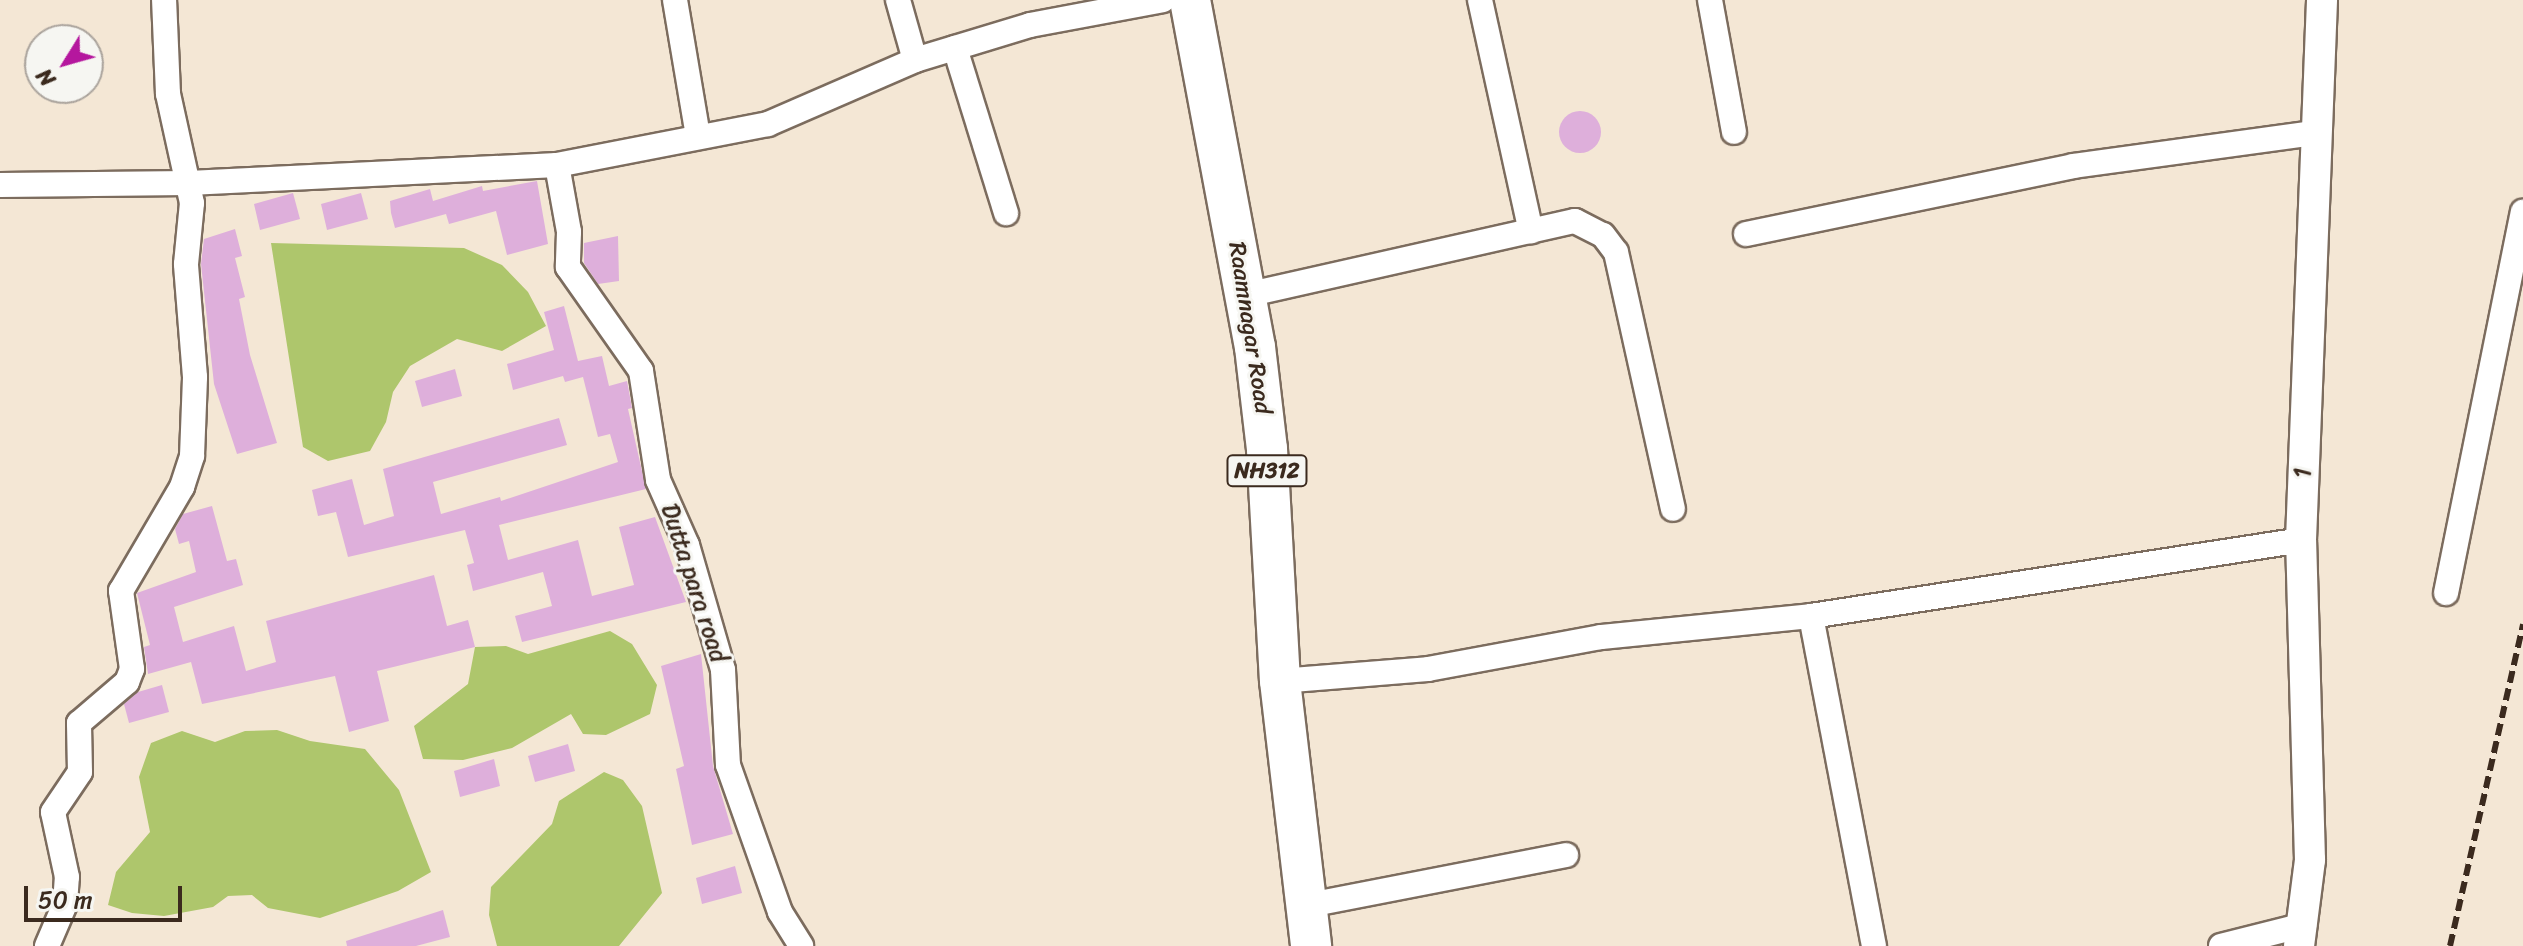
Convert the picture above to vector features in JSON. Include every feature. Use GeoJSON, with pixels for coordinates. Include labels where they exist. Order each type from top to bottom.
{"type":"FeatureCollection","features":[{"type":"Feature","properties":{"kind":"highway","name":"Raamnagar Road"},"geometry":{"type":"LineString","coordinates":[[1190,0],[1246,295],[1267,449],[1280,681],[1311,946]]}},
{"type":"Feature","properties":{"kind":"street"},"geometry":{"type":"LineString","coordinates":[[47,946],[65,904],[67,877],[53,812],[80,772],[79,723],[127,682],[132,669],[121,591],[182,487],[192,456],[195,377],[186,294],[193,225],[189,183],[168,94],[164,0]]}},
{"type":"Feature","properties":{"kind":"street"},"geometry":{"type":"LineString","coordinates":[[675,0],[698,136]]}},
{"type":"Feature","properties":{"kind":"street"},"geometry":{"type":"LineString","coordinates":[[898,0],[915,60]]}},
{"type":"Feature","properties":{"kind":"street"},"geometry":{"type":"LineString","coordinates":[[0,185],[189,183],[557,165],[779,120],[915,60],[1030,25],[1163,0]]}},
{"type":"Feature","properties":{"kind":"street"},"geometry":{"type":"LineString","coordinates":[[1480,0],[1531,231]]}},
{"type":"Feature","properties":{"kind":"street"},"geometry":{"type":"LineString","coordinates":[[1710,0],[1734,132]]}},
{"type":"Feature","properties":{"kind":"street","name":"1"},"geometry":{"type":"LineString","coordinates":[[2302,936],[2310,860],[2301,540],[2322,0]]}},
{"type":"Feature","properties":{"kind":"street"},"geometry":{"type":"LineString","coordinates":[[955,48],[1006,213]]}},
{"type":"Feature","properties":{"kind":"street"},"geometry":{"type":"LineString","coordinates":[[1746,234],[2073,166],[2315,133]]}},
{"type":"Feature","properties":{"kind":"street","name":"Dutta para road"},"geometry":{"type":"LineString","coordinates":[[557,165],[569,232],[568,267],[641,371],[658,480],[687,545],[723,670],[728,765],[780,912],[801,946]]}},
{"type":"Feature","properties":{"kind":"street"},"geometry":{"type":"LineString","coordinates":[[2446,593],[2523,212]]}},
{"type":"Feature","properties":{"kind":"street"},"geometry":{"type":"LineString","coordinates":[[1246,295],[1575,221],[1603,235],[1616,252],[1673,509]]}},
{"type":"Feature","properties":{"kind":"street"},"geometry":{"type":"LineString","coordinates":[[1280,681],[1428,669],[1601,637],[1811,616],[2301,540]]}},
{"type":"Feature","properties":{"kind":"street"},"geometry":{"type":"LineString","coordinates":[[1811,616],[1874,946]]}},
{"type":"Feature","properties":{"kind":"street"},"geometry":{"type":"LineString","coordinates":[[1304,906],[1566,855]]}},
{"type":"Feature","properties":{"kind":"street"},"geometry":{"type":"LineString","coordinates":[[2221,946],[2302,936]]}},
{"type":"Feature","properties":{"kind":"green space"},"geometry":{"type":"Polygon","coordinates":[[[271,243],[464,248],[502,265],[528,292],[546,326],[502,351],[457,339],[410,366],[393,392],[386,422],[370,451],[328,461],[303,447],[271,243]]]}},
{"type":"Feature","properties":{"kind":"green space"},"geometry":{"type":"Polygon","coordinates":[[[610,631],[632,644],[657,685],[650,714],[606,735],[583,734],[571,714],[512,748],[463,760],[423,759],[414,726],[468,684],[475,647],[506,646],[528,654],[610,631]]]}},
{"type":"Feature","properties":{"kind":"green space"},"geometry":{"type":"Polygon","coordinates":[[[277,730],[310,741],[365,749],[399,790],[431,872],[398,891],[320,918],[268,908],[252,895],[228,896],[213,907],[164,916],[132,913],[108,905],[116,872],[150,832],[139,777],[151,743],[182,731],[215,742],[245,731],[277,730]]]}},
{"type":"Feature","properties":{"kind":"green space"},"geometry":{"type":"Polygon","coordinates":[[[604,772],[623,780],[642,806],[662,893],[619,946],[497,946],[489,915],[491,887],[552,824],[559,801],[604,772]]]}},
{"type":"Feature","properties":{"kind":"building"},"geometry":{"type":"Polygon","coordinates":[[[1580,111],[1595,117],[1601,132],[1595,147],[1580,153],[1565,147],[1559,132],[1565,117],[1580,111]]]}},
{"type":"Feature","properties":{"kind":"building"},"geometry":{"type":"Polygon","coordinates":[[[537,181],[548,244],[507,255],[496,211],[449,224],[446,214],[395,228],[390,201],[430,189],[433,201],[482,186],[483,191],[537,181]]]}},
{"type":"Feature","properties":{"kind":"building"},"geometry":{"type":"Polygon","coordinates":[[[293,193],[300,219],[260,230],[254,204],[293,193]]]}},
{"type":"Feature","properties":{"kind":"building"},"geometry":{"type":"Polygon","coordinates":[[[361,193],[368,219],[327,230],[321,204],[361,193]]]}},
{"type":"Feature","properties":{"kind":"building"},"geometry":{"type":"Polygon","coordinates":[[[235,229],[242,256],[235,258],[245,297],[239,299],[250,355],[277,443],[237,454],[214,384],[201,264],[204,239],[235,229]]]}},
{"type":"Feature","properties":{"kind":"building"},"geometry":{"type":"Polygon","coordinates":[[[618,236],[619,281],[598,284],[584,263],[584,243],[618,236]]]}},
{"type":"Feature","properties":{"kind":"building"},"geometry":{"type":"Polygon","coordinates":[[[564,306],[578,361],[602,356],[609,386],[627,381],[632,408],[628,409],[646,489],[499,525],[508,560],[578,540],[592,596],[634,585],[619,527],[655,517],[686,602],[522,642],[515,616],[552,606],[543,572],[473,591],[467,565],[474,563],[465,530],[348,557],[336,512],[318,516],[312,490],[352,479],[364,525],[394,516],[383,469],[559,418],[567,445],[433,482],[441,514],[500,497],[501,501],[618,462],[610,434],[598,437],[583,377],[565,382],[563,376],[513,390],[507,364],[554,350],[544,312],[564,306]]]}},
{"type":"Feature","properties":{"kind":"building"},"geometry":{"type":"Polygon","coordinates":[[[455,369],[462,396],[422,407],[415,381],[455,369]]]}},
{"type":"Feature","properties":{"kind":"building"},"geometry":{"type":"Polygon","coordinates":[[[212,506],[227,561],[236,559],[243,585],[174,607],[183,642],[234,626],[246,671],[276,662],[266,621],[434,575],[447,626],[468,620],[475,647],[377,671],[389,721],[349,732],[335,676],[202,704],[191,662],[148,674],[144,647],[150,645],[137,593],[196,572],[189,541],[179,544],[175,529],[183,514],[212,506]]]}},
{"type":"Feature","properties":{"kind":"building"},"geometry":{"type":"Polygon","coordinates":[[[701,654],[713,766],[733,834],[692,845],[676,769],[684,766],[661,666],[701,654]]]}},
{"type":"Feature","properties":{"kind":"building"},"geometry":{"type":"Polygon","coordinates":[[[162,685],[169,712],[129,723],[124,704],[138,692],[162,685]]]}},
{"type":"Feature","properties":{"kind":"building"},"geometry":{"type":"Polygon","coordinates":[[[568,744],[575,771],[535,782],[528,756],[568,744]]]}},
{"type":"Feature","properties":{"kind":"building"},"geometry":{"type":"Polygon","coordinates":[[[494,759],[500,786],[460,797],[454,771],[494,759]]]}},
{"type":"Feature","properties":{"kind":"building"},"geometry":{"type":"Polygon","coordinates":[[[735,866],[742,893],[702,904],[696,878],[735,866]]]}},
{"type":"Feature","properties":{"kind":"building"},"geometry":{"type":"Polygon","coordinates":[[[443,910],[450,937],[416,946],[347,946],[346,941],[443,910]]]}},
{"type":"Feature","properties":{"kind":"railway"},"geometry":{"type":"LineString","coordinates":[[2450,946],[2523,624]]}}]}
